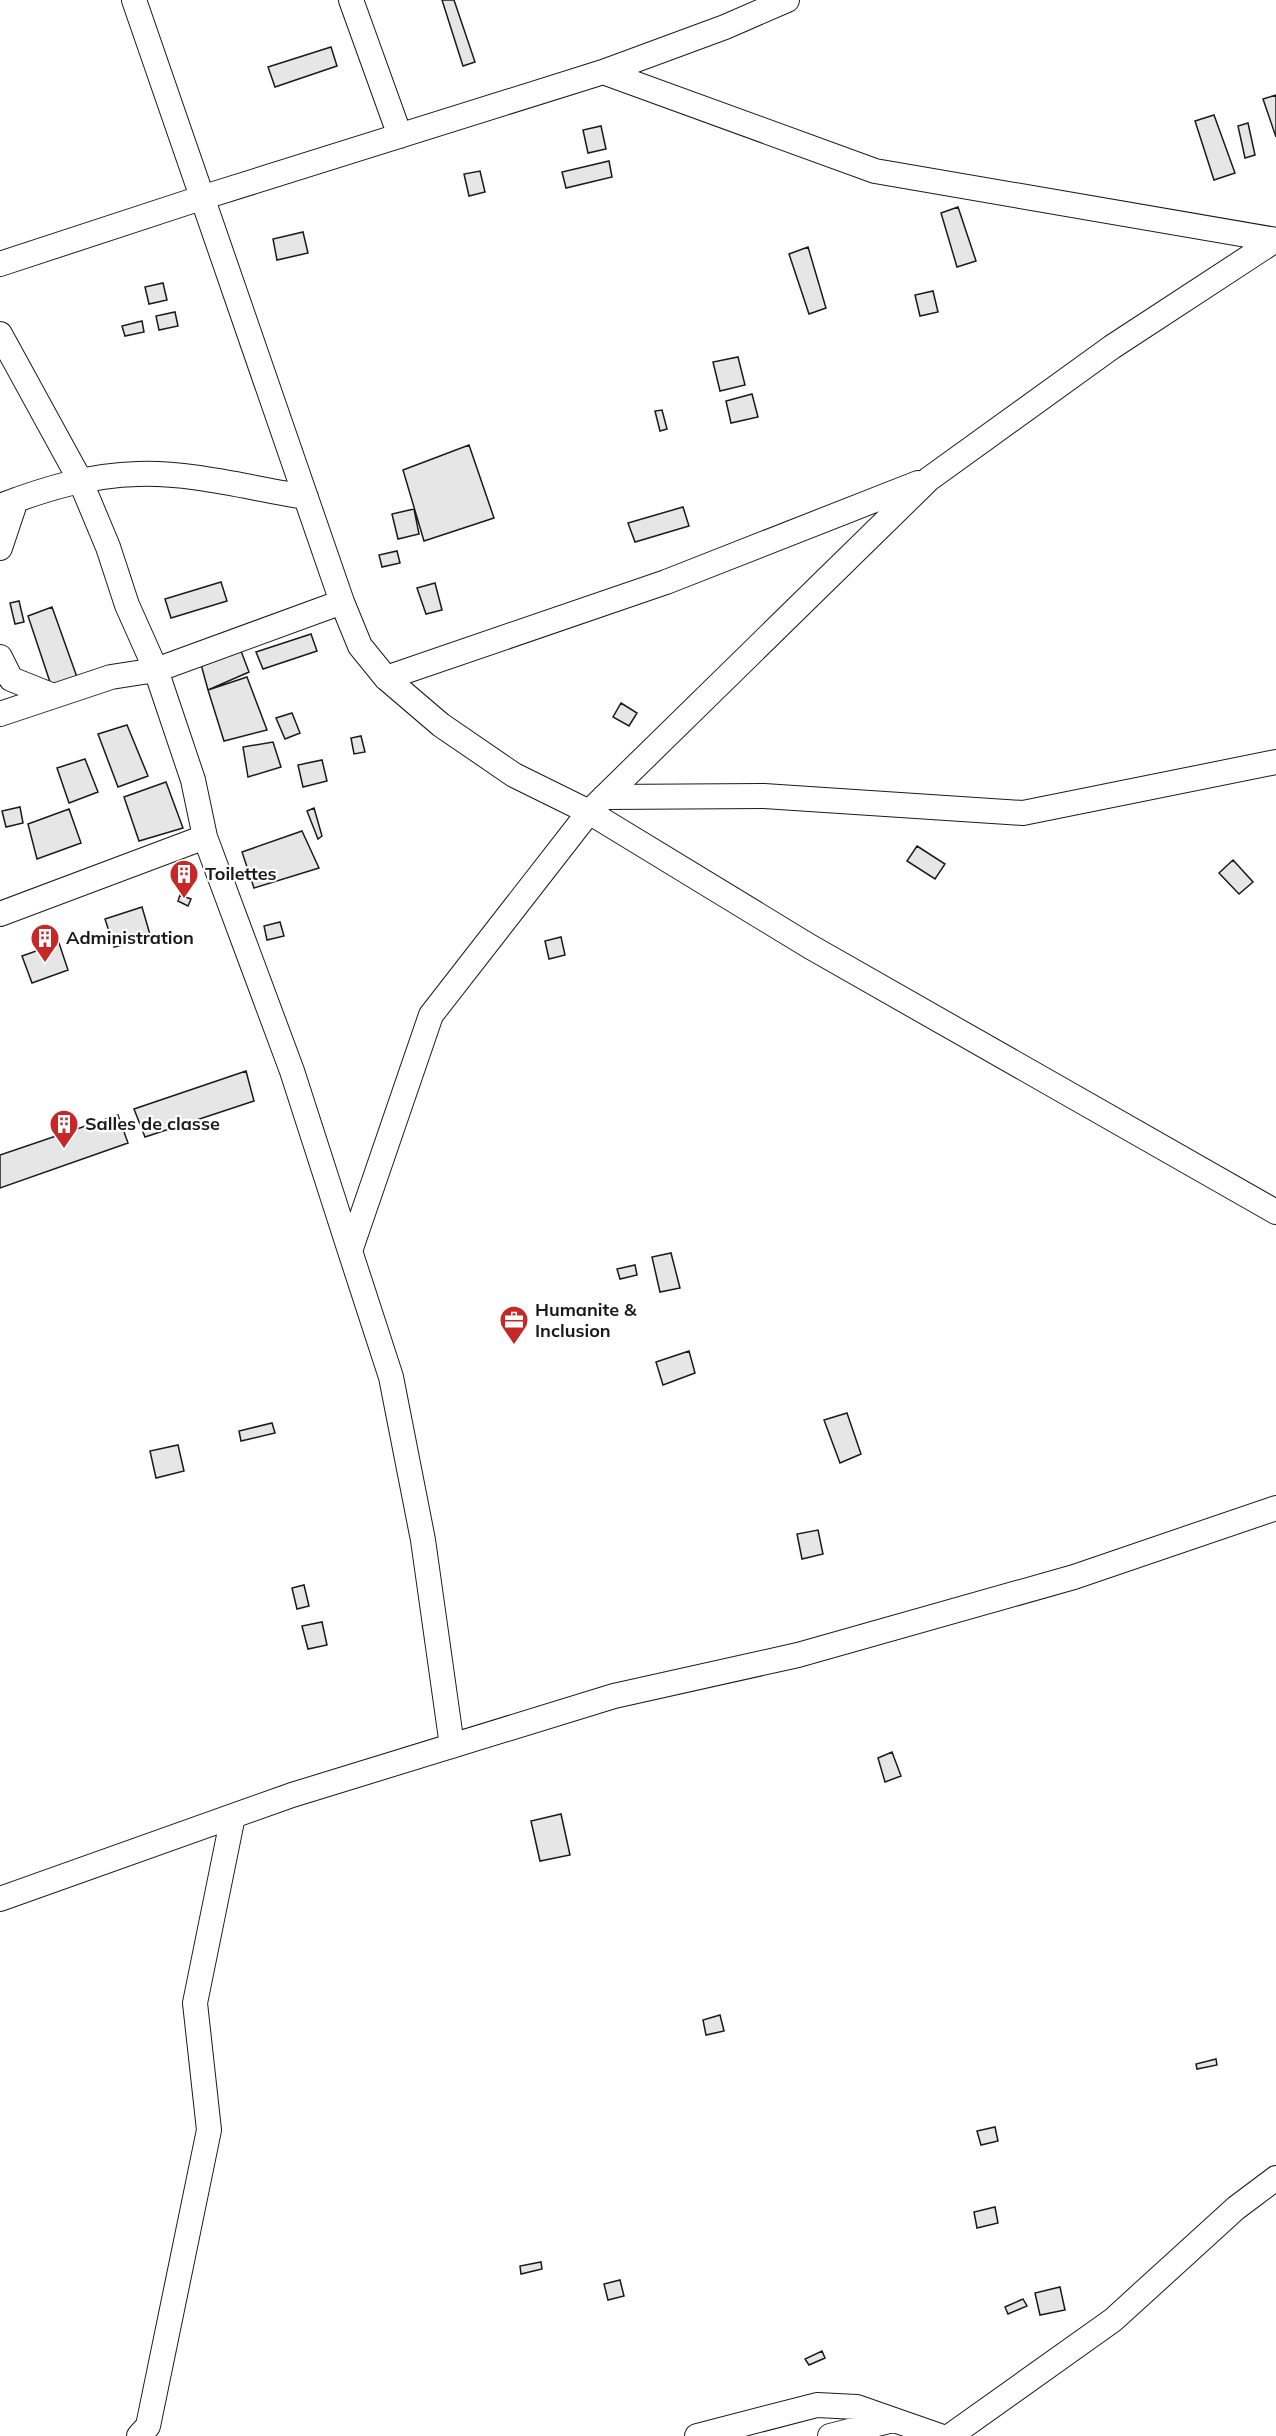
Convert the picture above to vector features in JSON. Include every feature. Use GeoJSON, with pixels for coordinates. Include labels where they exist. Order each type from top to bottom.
{"type":"FeatureCollection","features":[{"type":"Feature","properties":{"kind":"street"},"geometry":{"type":"LineString","coordinates":[[134,0],[342,602],[360,646],[386,678],[441,725],[514,774],[596,805],[809,946],[1276,1212]]}},
{"type":"Feature","properties":{"kind":"street"},"geometry":{"type":"LineString","coordinates":[[351,0],[400,136]]}},
{"type":"Feature","properties":{"kind":"street"},"geometry":{"type":"LineString","coordinates":[[0,264],[201,198],[603,72],[726,27],[787,0]]}},
{"type":"Feature","properties":{"kind":"street"},"geometry":{"type":"LineString","coordinates":[[603,72],[875,171],[1275,241]]}},
{"type":"Feature","properties":{"kind":"street"},"geometry":{"type":"LineString","coordinates":[[350,1251],[431,1015],[596,805],[929,479],[1112,347],[1275,241]]}},
{"type":"Feature","properties":{"kind":"street"},"geometry":{"type":"LineString","coordinates":[[0,334],[80,480],[108,547],[127,605],[156,670],[193,780],[205,837],[292,1071],[350,1251],[393,1389],[423,1540],[452,1746]]}},
{"type":"Feature","properties":{"kind":"street"},"geometry":{"type":"LineString","coordinates":[[0,548],[8,503],[80,480],[138,474],[168,475],[306,497]]}},
{"type":"Feature","properties":{"kind":"street"},"geometry":{"type":"LineString","coordinates":[[386,678],[666,582],[929,479]]}},
{"type":"Feature","properties":{"kind":"street"},"geometry":{"type":"LineString","coordinates":[[0,714],[51,695],[111,677],[156,670],[342,602]]}},
{"type":"Feature","properties":{"kind":"street"},"geometry":{"type":"LineString","coordinates":[[0,657],[11,680],[51,695]]}},
{"type":"Feature","properties":{"kind":"street"},"geometry":{"type":"LineString","coordinates":[[596,805],[764,796],[1023,813],[1276,762]]}},
{"type":"Feature","properties":{"kind":"street"},"geometry":{"type":"LineString","coordinates":[[0,914],[205,837]]}},
{"type":"Feature","properties":{"kind":"street"},"geometry":{"type":"LineString","coordinates":[[0,1899],[292,1795],[614,1696],[798,1655],[1062,1580],[1276,1508]]}},
{"type":"Feature","properties":{"kind":"street"},"geometry":{"type":"LineString","coordinates":[[139,2436],[148,2426],[209,2130],[195,2003],[233,1816]]}},
{"type":"Feature","properties":{"kind":"street"},"geometry":{"type":"LineString","coordinates":[[950,2436],[1113,2320],[1236,2208],[1276,2178]]}},
{"type":"Feature","properties":{"kind":"street"},"geometry":{"type":"LineString","coordinates":[[697,2436],[817,2405],[857,2407],[940,2436]]}},
{"type":"Feature","properties":{"kind":"street"},"geometry":{"type":"LineString","coordinates":[[830,2436],[893,2420]]}},
{"type":"Feature","properties":{"kind":"building"},"geometry":{"type":"Polygon","coordinates":[[[442,0],[454,0],[475,62],[463,66],[442,0]]]}},
{"type":"Feature","properties":{"kind":"building"},"geometry":{"type":"Polygon","coordinates":[[[331,47],[337,66],[275,87],[268,67],[331,47]]]}},
{"type":"Feature","properties":{"kind":"building"},"geometry":{"type":"Polygon","coordinates":[[[1276,95],[1276,137],[1263,99],[1276,95]]]}},
{"type":"Feature","properties":{"kind":"building"},"geometry":{"type":"Polygon","coordinates":[[[1214,115],[1235,173],[1214,180],[1195,121],[1214,115]]]}},
{"type":"Feature","properties":{"kind":"building"},"geometry":{"type":"Polygon","coordinates":[[[1248,123],[1255,155],[1245,158],[1238,126],[1248,123]]]}},
{"type":"Feature","properties":{"kind":"building"},"geometry":{"type":"Polygon","coordinates":[[[601,126],[606,149],[588,153],[583,130],[601,126]]]}},
{"type":"Feature","properties":{"kind":"building"},"geometry":{"type":"Polygon","coordinates":[[[609,161],[612,177],[566,188],[562,172],[609,161]]]}},
{"type":"Feature","properties":{"kind":"building"},"geometry":{"type":"Polygon","coordinates":[[[480,171],[485,192],[469,196],[464,174],[480,171]]]}},
{"type":"Feature","properties":{"kind":"building"},"geometry":{"type":"Polygon","coordinates":[[[958,207],[976,261],[957,267],[941,213],[958,207]]]}},
{"type":"Feature","properties":{"kind":"building"},"geometry":{"type":"Polygon","coordinates":[[[303,232],[308,253],[277,260],[273,239],[303,232]]]}},
{"type":"Feature","properties":{"kind":"building"},"geometry":{"type":"Polygon","coordinates":[[[808,247],[826,308],[809,314],[789,254],[808,247]]]}},
{"type":"Feature","properties":{"kind":"building"},"geometry":{"type":"Polygon","coordinates":[[[163,283],[167,300],[149,304],[145,287],[163,283]]]}},
{"type":"Feature","properties":{"kind":"building"},"geometry":{"type":"Polygon","coordinates":[[[933,291],[938,312],[920,316],[915,295],[933,291]]]}},
{"type":"Feature","properties":{"kind":"building"},"geometry":{"type":"Polygon","coordinates":[[[175,312],[178,326],[159,330],[156,316],[175,312]]]}},
{"type":"Feature","properties":{"kind":"building"},"geometry":{"type":"Polygon","coordinates":[[[142,321],[144,332],[125,336],[122,326],[142,321]]]}},
{"type":"Feature","properties":{"kind":"building"},"geometry":{"type":"Polygon","coordinates":[[[738,357],[745,385],[720,391],[713,362],[738,357]]]}},
{"type":"Feature","properties":{"kind":"building"},"geometry":{"type":"Polygon","coordinates":[[[752,394],[758,417],[731,423],[726,401],[752,394]]]}},
{"type":"Feature","properties":{"kind":"building"},"geometry":{"type":"Polygon","coordinates":[[[662,410],[667,429],[660,431],[655,411],[662,410]]]}},
{"type":"Feature","properties":{"kind":"building"},"geometry":{"type":"Polygon","coordinates":[[[469,445],[494,518],[424,541],[403,470],[469,445]]]}},
{"type":"Feature","properties":{"kind":"building"},"geometry":{"type":"Polygon","coordinates":[[[683,507],[689,526],[635,542],[628,523],[683,507]]]}},
{"type":"Feature","properties":{"kind":"building"},"geometry":{"type":"Polygon","coordinates":[[[414,509],[419,534],[398,539],[392,514],[414,509]]]}},
{"type":"Feature","properties":{"kind":"building"},"geometry":{"type":"Polygon","coordinates":[[[397,551],[400,563],[382,567],[379,555],[397,551]]]}},
{"type":"Feature","properties":{"kind":"building"},"geometry":{"type":"Polygon","coordinates":[[[221,582],[227,601],[171,618],[165,599],[221,582]]]}},
{"type":"Feature","properties":{"kind":"building"},"geometry":{"type":"Polygon","coordinates":[[[435,583],[442,610],[426,614],[417,588],[435,583]]]}},
{"type":"Feature","properties":{"kind":"building"},"geometry":{"type":"Polygon","coordinates":[[[19,601],[24,622],[15,624],[10,603],[19,601]]]}},
{"type":"Feature","properties":{"kind":"building"},"geometry":{"type":"Polygon","coordinates":[[[52,607],[78,680],[52,688],[28,616],[52,607]]]}},
{"type":"Feature","properties":{"kind":"building"},"geometry":{"type":"Polygon","coordinates":[[[233,630],[249,672],[208,690],[196,646],[233,630]]]}},
{"type":"Feature","properties":{"kind":"building"},"geometry":{"type":"Polygon","coordinates":[[[311,634],[317,651],[263,669],[256,652],[311,634]]]}},
{"type":"Feature","properties":{"kind":"building"},"geometry":{"type":"Polygon","coordinates":[[[247,677],[267,730],[224,741],[208,690],[247,677]]]}},
{"type":"Feature","properties":{"kind":"building"},"geometry":{"type":"Polygon","coordinates":[[[621,703],[637,713],[629,726],[613,717],[621,703]]]}},
{"type":"Feature","properties":{"kind":"building"},"geometry":{"type":"Polygon","coordinates":[[[292,713],[300,733],[285,739],[276,718],[292,713]]]}},
{"type":"Feature","properties":{"kind":"building"},"geometry":{"type":"Polygon","coordinates":[[[127,725],[148,776],[118,787],[98,734],[127,725]]]}},
{"type":"Feature","properties":{"kind":"building"},"geometry":{"type":"Polygon","coordinates":[[[361,736],[365,752],[354,754],[351,738],[361,736]]]}},
{"type":"Feature","properties":{"kind":"building"},"geometry":{"type":"Polygon","coordinates":[[[273,742],[281,767],[248,777],[243,747],[273,742]]]}},
{"type":"Feature","properties":{"kind":"building"},"geometry":{"type":"Polygon","coordinates":[[[85,759],[98,792],[69,803],[57,768],[85,759]]]}},
{"type":"Feature","properties":{"kind":"building"},"geometry":{"type":"Polygon","coordinates":[[[322,760],[327,781],[303,787],[298,765],[322,760]]]}},
{"type":"Feature","properties":{"kind":"building"},"geometry":{"type":"Polygon","coordinates":[[[166,782],[183,828],[139,841],[124,797],[166,782]]]}},
{"type":"Feature","properties":{"kind":"building"},"geometry":{"type":"Polygon","coordinates":[[[20,807],[23,823],[6,827],[2,811],[20,807]]]}},
{"type":"Feature","properties":{"kind":"building"},"geometry":{"type":"Polygon","coordinates":[[[314,808],[322,836],[318,839],[307,811],[314,808]]]}},
{"type":"Feature","properties":{"kind":"building"},"geometry":{"type":"Polygon","coordinates":[[[69,809],[81,843],[37,859],[28,824],[69,809]]]}},
{"type":"Feature","properties":{"kind":"building"},"geometry":{"type":"Polygon","coordinates":[[[302,831],[319,868],[254,888],[242,852],[302,831]]]}},
{"type":"Feature","properties":{"kind":"building"},"geometry":{"type":"Polygon","coordinates":[[[917,846],[945,864],[935,879],[907,861],[917,846]]]}},
{"type":"Feature","properties":{"kind":"building"},"geometry":{"type":"Polygon","coordinates":[[[1233,860],[1253,882],[1239,894],[1219,873],[1233,860]]]}},
{"type":"Feature","properties":{"kind":"building","name":"Toilettes"},"geometry":{"type":"Polygon","coordinates":[[[180,895],[191,899],[188,906],[178,901],[180,895]]]}},
{"type":"Feature","properties":{"kind":"building"},"geometry":{"type":"Polygon","coordinates":[[[142,907],[151,938],[114,947],[105,919],[142,907]]]}},
{"type":"Feature","properties":{"kind":"building"},"geometry":{"type":"Polygon","coordinates":[[[280,922],[284,936],[267,940],[264,926],[280,922]]]}},
{"type":"Feature","properties":{"kind":"building"},"geometry":{"type":"Polygon","coordinates":[[[561,937],[565,955],[549,959],[545,941],[561,937]]]}},
{"type":"Feature","properties":{"kind":"building","name":"Administration"},"geometry":{"type":"Polygon","coordinates":[[[59,943],[68,970],[32,983],[22,956],[59,943]]]}},
{"type":"Feature","properties":{"kind":"building","name":"Salles de classe"},"geometry":{"type":"Polygon","coordinates":[[[246,1071],[254,1101],[145,1137],[134,1109],[246,1071]]]}},
{"type":"Feature","properties":{"kind":"building","name":"Salles de classe"},"geometry":{"type":"Polygon","coordinates":[[[118,1115],[128,1143],[0,1188],[0,1155],[118,1115]]]}},
{"type":"Feature","properties":{"kind":"building"},"geometry":{"type":"Polygon","coordinates":[[[671,1253],[680,1288],[660,1292],[652,1257],[671,1253]]]}},
{"type":"Feature","properties":{"kind":"building"},"geometry":{"type":"Polygon","coordinates":[[[635,1265],[637,1275],[620,1279],[617,1269],[635,1265]]]}},
{"type":"Feature","properties":{"kind":"building"},"geometry":{"type":"Polygon","coordinates":[[[689,1351],[695,1373],[663,1385],[656,1362],[689,1351]]]}},
{"type":"Feature","properties":{"kind":"building"},"geometry":{"type":"Polygon","coordinates":[[[847,1413],[861,1454],[840,1463],[824,1420],[847,1413]]]}},
{"type":"Feature","properties":{"kind":"building"},"geometry":{"type":"Polygon","coordinates":[[[272,1423],[275,1433],[241,1441],[239,1431],[272,1423]]]}},
{"type":"Feature","properties":{"kind":"building"},"geometry":{"type":"Polygon","coordinates":[[[178,1445],[184,1471],[156,1478],[150,1451],[178,1445]]]}},
{"type":"Feature","properties":{"kind":"building"},"geometry":{"type":"Polygon","coordinates":[[[818,1530],[823,1554],[802,1559],[797,1534],[818,1530]]]}},
{"type":"Feature","properties":{"kind":"building"},"geometry":{"type":"Polygon","coordinates":[[[304,1585],[309,1606],[297,1609],[292,1588],[304,1585]]]}},
{"type":"Feature","properties":{"kind":"building"},"geometry":{"type":"Polygon","coordinates":[[[322,1622],[327,1645],[308,1649],[302,1626],[322,1622]]]}},
{"type":"Feature","properties":{"kind":"building"},"geometry":{"type":"Polygon","coordinates":[[[892,1752],[901,1776],[885,1782],[878,1758],[892,1752]]]}},
{"type":"Feature","properties":{"kind":"building"},"geometry":{"type":"Polygon","coordinates":[[[561,1814],[570,1855],[540,1861],[531,1821],[561,1814]]]}},
{"type":"Feature","properties":{"kind":"building"},"geometry":{"type":"Polygon","coordinates":[[[720,2015],[724,2031],[706,2035],[703,2020],[720,2015]]]}},
{"type":"Feature","properties":{"kind":"building"},"geometry":{"type":"Polygon","coordinates":[[[1216,2059],[1217,2065],[1197,2069],[1196,2064],[1216,2059]]]}},
{"type":"Feature","properties":{"kind":"building"},"geometry":{"type":"Polygon","coordinates":[[[995,2127],[998,2141],[981,2145],[977,2131],[995,2127]]]}},
{"type":"Feature","properties":{"kind":"building"},"geometry":{"type":"Polygon","coordinates":[[[995,2207],[998,2223],[977,2228],[974,2212],[995,2207]]]}},
{"type":"Feature","properties":{"kind":"building"},"geometry":{"type":"Polygon","coordinates":[[[541,2262],[542,2269],[521,2274],[520,2266],[541,2262]]]}},
{"type":"Feature","properties":{"kind":"building"},"geometry":{"type":"Polygon","coordinates":[[[620,2280],[624,2296],[608,2300],[604,2284],[620,2280]]]}},
{"type":"Feature","properties":{"kind":"building"},"geometry":{"type":"Polygon","coordinates":[[[1060,2287],[1065,2310],[1040,2315],[1035,2293],[1060,2287]]]}},
{"type":"Feature","properties":{"kind":"building"},"geometry":{"type":"Polygon","coordinates":[[[1023,2299],[1027,2306],[1008,2314],[1005,2307],[1023,2299]]]}},
{"type":"Feature","properties":{"kind":"building"},"geometry":{"type":"Polygon","coordinates":[[[822,2351],[825,2358],[809,2365],[805,2359],[822,2351]]]}},
{"type":"Feature","properties":{"kind":"place","name":"Toilettes"},"geometry":{"type":"Point","coordinates":[184,900]}},
{"type":"Feature","properties":{"kind":"place","name":"Administration"},"geometry":{"type":"Point","coordinates":[45,964]}},
{"type":"Feature","properties":{"kind":"place","name":"Salles de classe"},"geometry":{"type":"Point","coordinates":[64,1150]}},
{"type":"Feature","properties":{"kind":"place","name":"Humanite & Inclusion"},"geometry":{"type":"Point","coordinates":[514,1346]}}]}
